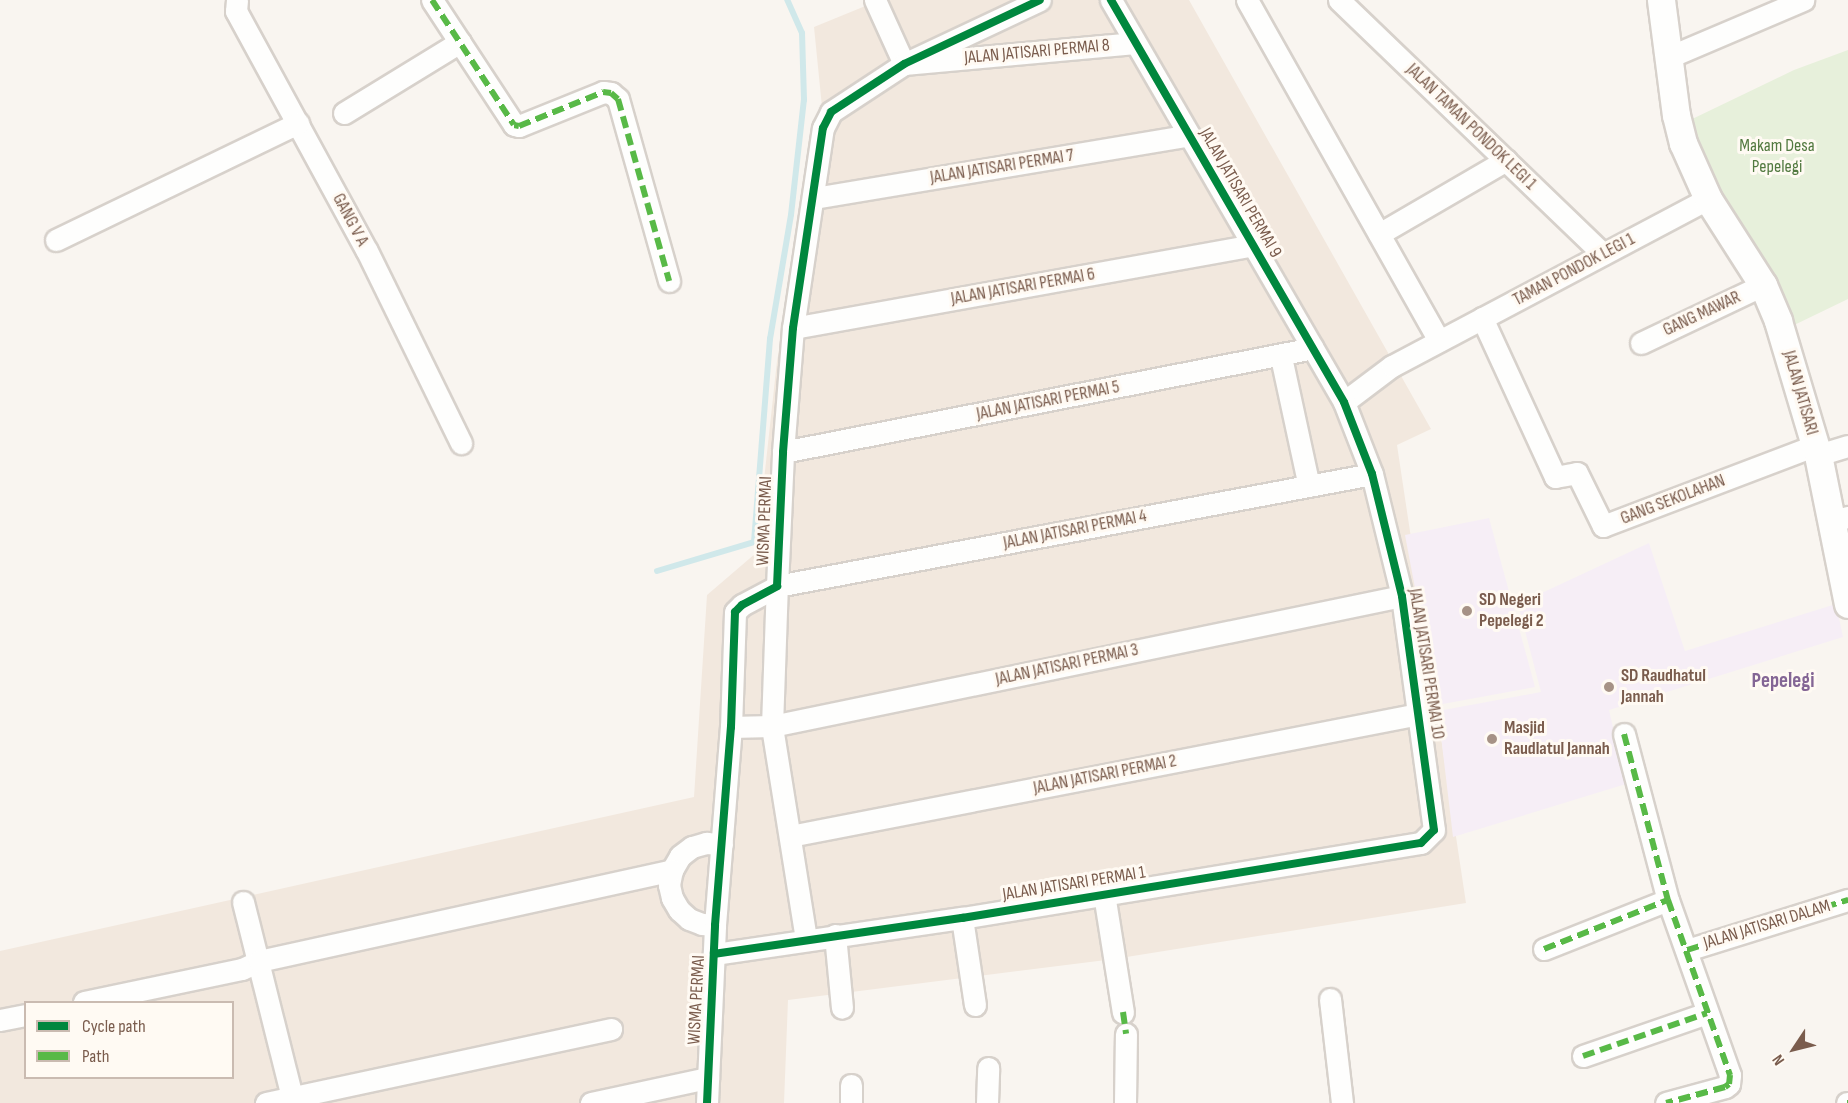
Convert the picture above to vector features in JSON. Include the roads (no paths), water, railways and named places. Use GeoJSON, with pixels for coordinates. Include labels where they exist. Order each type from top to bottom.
{"type":"FeatureCollection","features":[{"type":"Feature","properties":{"kind":"street","name":"GANG V A"},"geometry":{"type":"LineString","coordinates":[[237,0],[236,11],[367,251],[461,443]]}},
{"type":"Feature","properties":{"kind":"street"},"geometry":{"type":"LineString","coordinates":[[432,0],[516,126],[603,92],[611,93],[618,99],[669,281]]}},
{"type":"Feature","properties":{"kind":"street"},"geometry":{"type":"LineString","coordinates":[[875,0],[904,64]]}},
{"type":"Feature","properties":{"kind":"street","name":"JALAN JATISARI PERMAI 8"},"geometry":{"type":"LineString","coordinates":[[841,105],[904,64],[1040,0]]}},
{"type":"Feature","properties":{"kind":"street","name":"JALAN JATISARI PERMAI 9"},"geometry":{"type":"LineString","coordinates":[[1111,0],[1344,402]]}},
{"type":"Feature","properties":{"kind":"street","name":"JALAN TAMAN PONDOK LEGI 1"},"geometry":{"type":"LineString","coordinates":[[1339,0],[1603,254]]}},
{"type":"Feature","properties":{"kind":"street","name":"JALAN JATISARI"},"geometry":{"type":"LineString","coordinates":[[1661,0],[1676,115],[1683,143],[1708,199],[1763,285],[1792,359],[1839,519],[1848,604]]}},
{"type":"Feature","properties":{"kind":"street"},"geometry":{"type":"LineString","coordinates":[[1669,57],[1803,0]]}},
{"type":"Feature","properties":{"kind":"street"},"geometry":{"type":"LineString","coordinates":[[1255,3],[1439,341]]}},
{"type":"Feature","properties":{"kind":"street"},"geometry":{"type":"LineString","coordinates":[[344,113],[460,42]]}},
{"type":"Feature","properties":{"kind":"street","name":"JALAN JATISARI PERMAI 8"},"geometry":{"type":"LineString","coordinates":[[904,64],[1135,43]]}},
{"type":"Feature","properties":{"kind":"street","name":"WISMA PERMAI"},"geometry":{"type":"LineString","coordinates":[[806,939],[772,726],[777,586],[783,452],[793,328],[823,128],[831,112],[841,105]]}},
{"type":"Feature","properties":{"kind":"street"},"geometry":{"type":"LineString","coordinates":[[56,240],[298,123]]}},
{"type":"Feature","properties":{"kind":"street","name":"JALAN JATISARI PERMAI 7"},"geometry":{"type":"LineString","coordinates":[[814,198],[1189,135]]}},
{"type":"Feature","properties":{"kind":"street"},"geometry":{"type":"LineString","coordinates":[[1379,234],[1506,160]]}},
{"type":"Feature","properties":{"kind":"street","name":"TAMAN PONDOK LEGI 1"},"geometry":{"type":"LineString","coordinates":[[1344,402],[1392,366],[1708,199]]}},
{"type":"Feature","properties":{"kind":"street","name":"JALAN JATISARI PERMAI 6"},"geometry":{"type":"LineString","coordinates":[[793,328],[1253,245]]}},
{"type":"Feature","properties":{"kind":"street","name":"GANG MAWAR"},"geometry":{"type":"LineString","coordinates":[[1641,343],[1763,285]]}},
{"type":"Feature","properties":{"kind":"street","name":"GANG SEKOLAHAN"},"geometry":{"type":"LineString","coordinates":[[1482,318],[1555,477],[1577,473],[1603,526],[1817,450]]}},
{"type":"Feature","properties":{"kind":"street","name":"JALAN JATISARI PERMAI 5"},"geometry":{"type":"LineString","coordinates":[[783,452],[1281,357],[1313,348]]}},
{"type":"Feature","properties":{"kind":"street"},"geometry":{"type":"LineString","coordinates":[[1281,357],[1309,486]]}},
{"type":"Feature","properties":{"kind":"street","name":"JALAN JATISARI PERMAI 10"},"geometry":{"type":"LineString","coordinates":[[1344,402],[1372,474],[1402,596],[1434,830]]}},
{"type":"Feature","properties":{"kind":"street"},"geometry":{"type":"LineString","coordinates":[[1817,450],[1848,446]]}},
{"type":"Feature","properties":{"kind":"street","name":"JALAN JATISARI PERMAI 4"},"geometry":{"type":"LineString","coordinates":[[777,586],[1372,474]]}},
{"type":"Feature","properties":{"kind":"street","name":"WISMA PERMAI"},"geometry":{"type":"LineString","coordinates":[[707,1103],[714,954],[732,727],[735,612],[742,605],[777,586]]}},
{"type":"Feature","properties":{"kind":"street","name":"JALAN JATISARI PERMAI 3"},"geometry":{"type":"LineString","coordinates":[[732,727],[772,726],[1402,596]]}},
{"type":"Feature","properties":{"kind":"street","name":"JALAN JATISARI PERMAI 2"},"geometry":{"type":"LineString","coordinates":[[790,836],[1419,714]]}},
{"type":"Feature","properties":{"kind":"street"},"geometry":{"type":"LineString","coordinates":[[1624,734],[1668,900],[1730,1074],[1729,1084],[1666,1103]]}},
{"type":"Feature","properties":{"kind":"street","name":"JALAN JATISARI PERMAI 1"},"geometry":{"type":"LineString","coordinates":[[714,954],[962,918],[1421,843],[1434,830]]}},
{"type":"Feature","properties":{"kind":"street"},"geometry":{"type":"LineString","coordinates":[[716,925],[702,924],[689,919],[679,910],[672,898],[670,877],[680,856],[692,847],[706,843],[722,844]]}},
{"type":"Feature","properties":{"kind":"street"},"geometry":{"type":"LineString","coordinates":[[89,1001],[255,968],[670,877]]}},
{"type":"Feature","properties":{"kind":"street"},"geometry":{"type":"LineString","coordinates":[[1104,894],[1124,1012]]}},
{"type":"Feature","properties":{"kind":"street"},"geometry":{"type":"LineString","coordinates":[[1544,949],[1668,900]]}},
{"type":"Feature","properties":{"kind":"street","name":"JALAN JATISARI DALAM"},"geometry":{"type":"LineString","coordinates":[[1687,950],[1848,900]]}},
{"type":"Feature","properties":{"kind":"street"},"geometry":{"type":"LineString","coordinates":[[243,902],[255,968],[292,1097]]}},
{"type":"Feature","properties":{"kind":"street"},"geometry":{"type":"LineString","coordinates":[[962,918],[975,1005]]}},
{"type":"Feature","properties":{"kind":"street"},"geometry":{"type":"LineString","coordinates":[[835,935],[842,1008]]}},
{"type":"Feature","properties":{"kind":"street"},"geometry":{"type":"LineString","coordinates":[[1330,999],[1342,1103]]}},
{"type":"Feature","properties":{"kind":"street"},"geometry":{"type":"LineString","coordinates":[[1583,1056],[1707,1013]]}},
{"type":"Feature","properties":{"kind":"street"},"geometry":{"type":"LineString","coordinates":[[0,1020],[24,1015]]}},
{"type":"Feature","properties":{"kind":"street"},"geometry":{"type":"LineString","coordinates":[[266,1103],[611,1029]]}},
{"type":"Feature","properties":{"kind":"street"},"geometry":{"type":"LineString","coordinates":[[1125,1103],[1126,1034]]}},
{"type":"Feature","properties":{"kind":"street"},"geometry":{"type":"LineString","coordinates":[[987,1103],[988,1068]]}},
{"type":"Feature","properties":{"kind":"street"},"geometry":{"type":"LineString","coordinates":[[591,1103],[708,1078]]}},
{"type":"Feature","properties":{"kind":"waterway"},"geometry":{"type":"LineString","coordinates":[[657,571],[754,542],[770,339],[791,215],[804,100],[802,33],[787,0]]}},
{"type":"Feature","properties":{"kind":"place","name":"SD Negeri Pepelegi 2"},"geometry":{"type":"Point","coordinates":[1467,611]}},
{"type":"Feature","properties":{"kind":"place","name":"SD Raudhatul Jannah"},"geometry":{"type":"Point","coordinates":[1609,687]}},
{"type":"Feature","properties":{"kind":"place","name":"Masjid Raudlatul Jannah"},"geometry":{"type":"Point","coordinates":[1492,739]}},
{"type":"Feature","properties":{"kind":"district","name":"Pepelegi"},"geometry":{"type":"Point","coordinates":[1783,681]}},
{"type":"Feature","properties":{"kind":"park label","name":"Makam Desa Pepelegi"},"geometry":{"type":"Point","coordinates":[1777,157]}}]}
